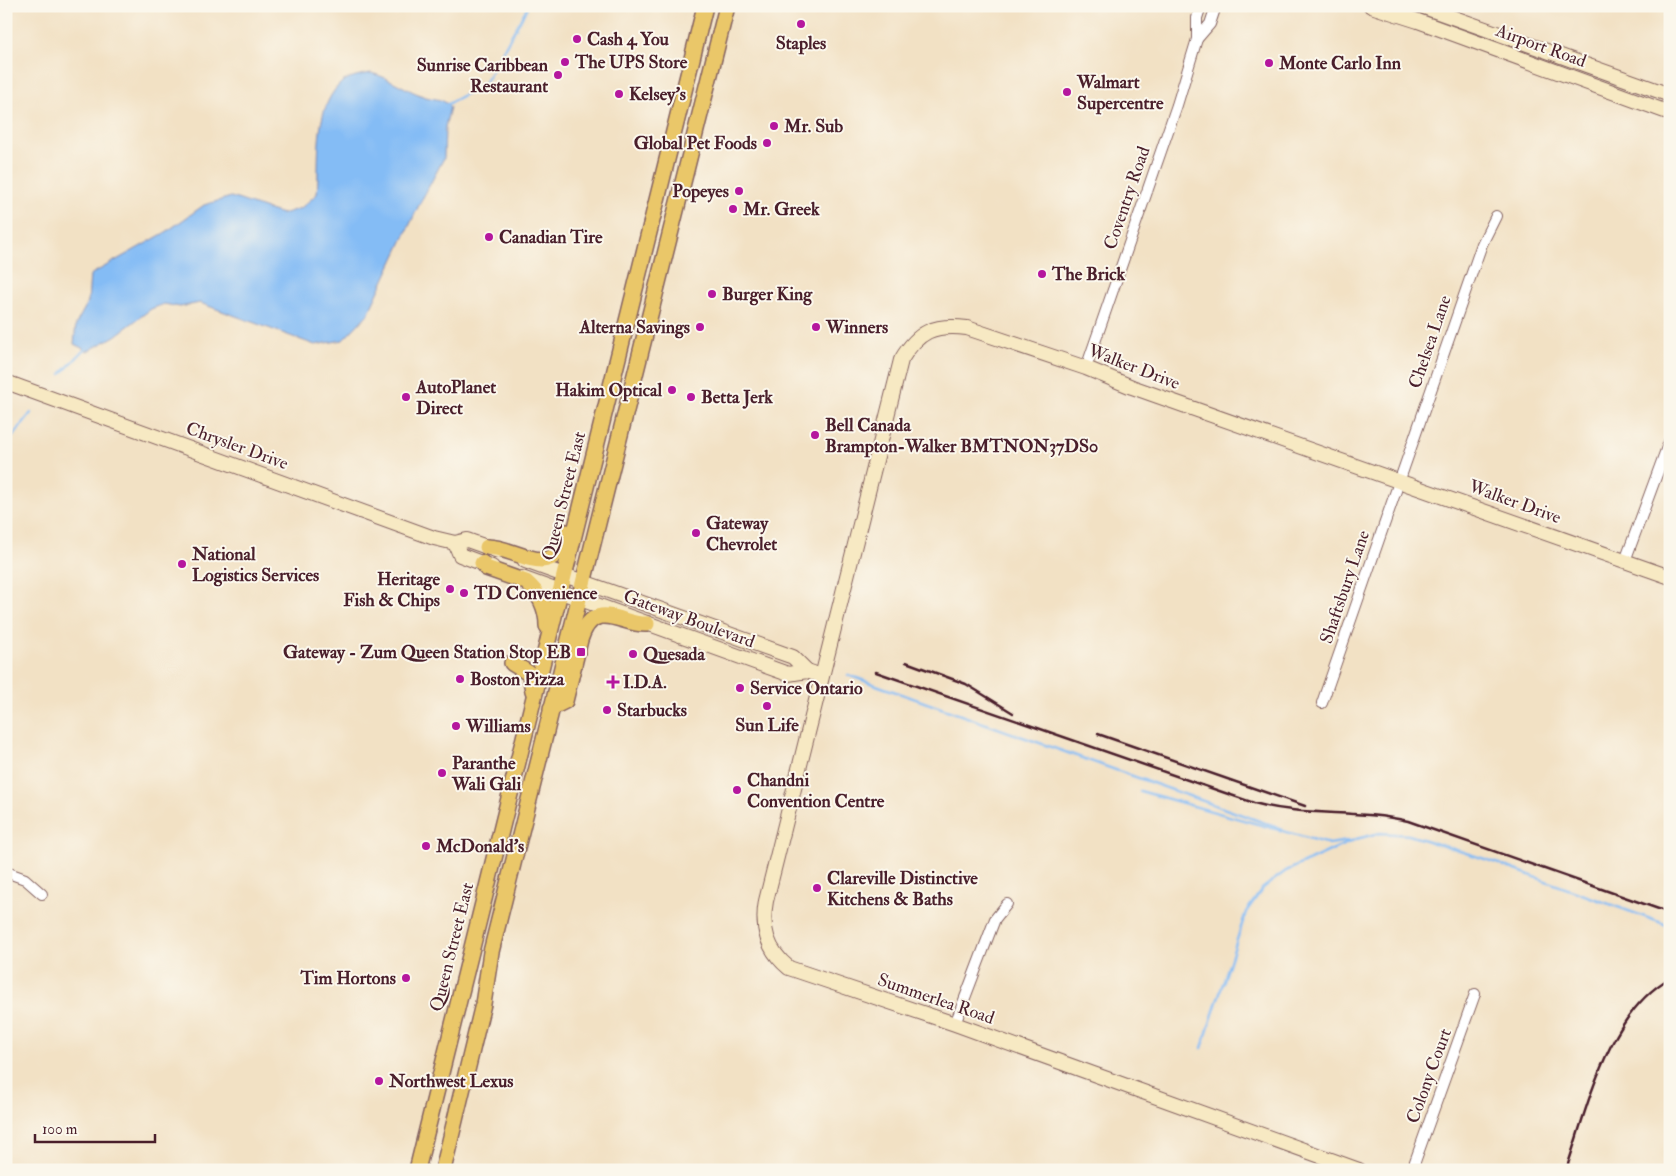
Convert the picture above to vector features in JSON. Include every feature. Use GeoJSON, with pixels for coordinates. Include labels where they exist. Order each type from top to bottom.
{"type":"FeatureCollection","features":[{"type":"Feature","properties":{"kind":"main road","name":"Queen Street East"},"geometry":{"type":"LineString","coordinates":[[417,1170],[705,6]]}},
{"type":"Feature","properties":{"kind":"main road"},"geometry":{"type":"LineString","coordinates":[[443,1170],[483,1004],[491,952],[727,6]]}},
{"type":"Feature","properties":{"kind":"main road"},"geometry":{"type":"LineString","coordinates":[[487,547],[494,547],[533,560],[550,557],[563,545],[575,501],[583,496]]}},
{"type":"Feature","properties":{"kind":"main road"},"geometry":{"type":"LineString","coordinates":[[482,563],[486,568],[526,582],[538,595],[547,616],[543,658],[512,663],[530,674],[534,694]]}},
{"type":"Feature","properties":{"kind":"main road"},"geometry":{"type":"LineString","coordinates":[[551,708],[565,701],[582,632],[590,622],[611,615],[647,624]]}},
{"type":"Feature","properties":{"kind":"street","name":"Coventry Road"},"geometry":{"type":"LineString","coordinates":[[1086,368],[1177,105],[1197,39],[1197,18],[1201,6]]}},
{"type":"Feature","properties":{"kind":"street","name":"Coventry Road"},"geometry":{"type":"LineString","coordinates":[[1197,39],[1210,24],[1216,6]]}},
{"type":"Feature","properties":{"kind":"street","name":"Airport Road"},"geometry":{"type":"LineString","coordinates":[[1371,6],[1418,21],[1670,113]]}},
{"type":"Feature","properties":{"kind":"street","name":"Airport Road"},"geometry":{"type":"LineString","coordinates":[[1421,6],[1670,95]]}},
{"type":"Feature","properties":{"kind":"street","name":"Chelsea Lane"},"geometry":{"type":"LineString","coordinates":[[1398,480],[1482,244],[1496,216]]}},
{"type":"Feature","properties":{"kind":"street","name":"Walker Drive"},"geometry":{"type":"LineString","coordinates":[[821,675],[901,360],[907,348],[919,336],[931,329],[950,326],[967,328],[1086,368],[1132,387],[1670,577]]}},
{"type":"Feature","properties":{"kind":"street","name":"Chrysler Drive"},"geometry":{"type":"LineString","coordinates":[[6,382],[434,538],[455,543],[467,540],[583,581]]}},
{"type":"Feature","properties":{"kind":"street"},"geometry":{"type":"LineString","coordinates":[[1625,561],[1670,439]]}},
{"type":"Feature","properties":{"kind":"street","name":"Shaftsbury Lane"},"geometry":{"type":"LineString","coordinates":[[1322,703],[1398,480]]}},
{"type":"Feature","properties":{"kind":"street","name":"Chrysler Drive"},"geometry":{"type":"LineString","coordinates":[[455,543],[460,554],[559,592]]}},
{"type":"Feature","properties":{"kind":"street","name":"Gateway Boulevard"},"geometry":{"type":"LineString","coordinates":[[583,581],[793,657],[807,671]]}},
{"type":"Feature","properties":{"kind":"street","name":"Gateway Boulevard"},"geometry":{"type":"LineString","coordinates":[[559,592],[788,674],[807,671],[821,675]]}},
{"type":"Feature","properties":{"kind":"street","name":"Summerlea Road"},"geometry":{"type":"LineString","coordinates":[[821,675],[763,919],[766,935],[779,960],[789,968],[955,1024],[1359,1170]]}},
{"type":"Feature","properties":{"kind":"street"},"geometry":{"type":"LineString","coordinates":[[6,872],[25,879],[42,894]]}},
{"type":"Feature","properties":{"kind":"street"},"geometry":{"type":"LineString","coordinates":[[955,1024],[995,919],[1007,904]]}},
{"type":"Feature","properties":{"kind":"street","name":"Colony Court"},"geometry":{"type":"LineString","coordinates":[[1412,1170],[1476,994]]}},
{"type":"Feature","properties":{"kind":"water"},"geometry":{"type":"Polygon","coordinates":[[[371,73],[426,97],[442,101],[450,107],[445,127],[444,158],[419,205],[368,314],[343,340],[315,345],[200,303],[180,307],[164,304],[151,309],[115,336],[88,351],[74,344],[76,324],[88,302],[90,275],[166,232],[204,205],[231,197],[282,214],[301,208],[317,194],[319,137],[325,109],[331,96],[342,82],[371,73]]]}},
{"type":"Feature","properties":{"kind":"waterway"},"geometry":{"type":"LineString","coordinates":[[446,105],[485,83],[528,6]]}},
{"type":"Feature","properties":{"kind":"waterway"},"geometry":{"type":"LineString","coordinates":[[61,374],[86,348]]}},
{"type":"Feature","properties":{"kind":"waterway"},"geometry":{"type":"LineString","coordinates":[[6,445],[31,413]]}},
{"type":"Feature","properties":{"kind":"waterway"},"geometry":{"type":"LineString","coordinates":[[848,675],[1282,829]]}},
{"type":"Feature","properties":{"kind":"waterway"},"geometry":{"type":"LineString","coordinates":[[1140,791],[1329,844],[1348,841]]}},
{"type":"Feature","properties":{"kind":"waterway"},"geometry":{"type":"LineString","coordinates":[[1202,1048],[1246,912],[1263,888],[1286,871],[1356,839],[1380,833],[1409,835],[1488,860],[1670,926]]}},
{"type":"Feature","properties":{"kind":"railway"},"geometry":{"type":"LineString","coordinates":[[906,662],[966,684],[1013,713]]}},
{"type":"Feature","properties":{"kind":"railway"},"geometry":{"type":"LineString","coordinates":[[876,672],[1254,803],[1292,810],[1370,815],[1408,821],[1670,913]]}},
{"type":"Feature","properties":{"kind":"railway"},"geometry":{"type":"LineString","coordinates":[[1098,734],[1305,806]]}},
{"type":"Feature","properties":{"kind":"railway"},"geometry":{"type":"LineString","coordinates":[[1566,1170],[1592,1091],[1615,1038],[1630,1014],[1648,994],[1670,978]]}},
{"type":"Feature","properties":{"kind":"place","name":"Staples"},"geometry":{"type":"Point","coordinates":[801,24]}},
{"type":"Feature","properties":{"kind":"place","name":"Cash 4 You"},"geometry":{"type":"Point","coordinates":[577,39]}},
{"type":"Feature","properties":{"kind":"place","name":"The UPS Store"},"geometry":{"type":"Point","coordinates":[565,62]}},
{"type":"Feature","properties":{"kind":"place","name":"Monte Carlo Inn"},"geometry":{"type":"Point","coordinates":[1269,63]}},
{"type":"Feature","properties":{"kind":"place","name":"Sunrise Caribbean Restaurant"},"geometry":{"type":"Point","coordinates":[558,75]}},
{"type":"Feature","properties":{"kind":"place","name":"Walmart Supercentre"},"geometry":{"type":"Point","coordinates":[1067,92]}},
{"type":"Feature","properties":{"kind":"place","name":"Kelsey's"},"geometry":{"type":"Point","coordinates":[619,94]}},
{"type":"Feature","properties":{"kind":"place","name":"Mr. Sub"},"geometry":{"type":"Point","coordinates":[774,126]}},
{"type":"Feature","properties":{"kind":"place","name":"Global Pet Foods"},"geometry":{"type":"Point","coordinates":[767,143]}},
{"type":"Feature","properties":{"kind":"place","name":"Popeyes"},"geometry":{"type":"Point","coordinates":[739,191]}},
{"type":"Feature","properties":{"kind":"place","name":"Mr. Greek"},"geometry":{"type":"Point","coordinates":[733,209]}},
{"type":"Feature","properties":{"kind":"place","name":"Canadian Tire"},"geometry":{"type":"Point","coordinates":[489,237]}},
{"type":"Feature","properties":{"kind":"place","name":"The Brick"},"geometry":{"type":"Point","coordinates":[1042,274]}},
{"type":"Feature","properties":{"kind":"place","name":"Burger King"},"geometry":{"type":"Point","coordinates":[712,294]}},
{"type":"Feature","properties":{"kind":"place","name":"Alterna Savings"},"geometry":{"type":"Point","coordinates":[700,327]}},
{"type":"Feature","properties":{"kind":"place","name":"Winners"},"geometry":{"type":"Point","coordinates":[816,327]}},
{"type":"Feature","properties":{"kind":"place","name":"Hakim Optical"},"geometry":{"type":"Point","coordinates":[672,390]}},
{"type":"Feature","properties":{"kind":"place","name":"AutoPlanet Direct"},"geometry":{"type":"Point","coordinates":[406,397]}},
{"type":"Feature","properties":{"kind":"place","name":"Betta Jerk"},"geometry":{"type":"Point","coordinates":[691,397]}},
{"type":"Feature","properties":{"kind":"place","name":"Bell Canada Brampton-Walker BMTNON37DS0"},"geometry":{"type":"Point","coordinates":[815,435]}},
{"type":"Feature","properties":{"kind":"place","name":"Gateway Chevrolet"},"geometry":{"type":"Point","coordinates":[696,533]}},
{"type":"Feature","properties":{"kind":"place","name":"National Logistics Services"},"geometry":{"type":"Point","coordinates":[182,564]}},
{"type":"Feature","properties":{"kind":"place","name":"Heritage Fish & Chips"},"geometry":{"type":"Point","coordinates":[450,589]}},
{"type":"Feature","properties":{"kind":"place","name":"TD Convenience"},"geometry":{"type":"Point","coordinates":[464,593]}},
{"type":"Feature","properties":{"kind":"place","name":"Gateway - Zum Queen Station Stop EB"},"geometry":{"type":"Point","coordinates":[581,652]}},
{"type":"Feature","properties":{"kind":"place","name":"Quesada"},"geometry":{"type":"Point","coordinates":[633,654]}},
{"type":"Feature","properties":{"kind":"place","name":"Boston Pizza"},"geometry":{"type":"Point","coordinates":[460,679]}},
{"type":"Feature","properties":{"kind":"place","name":"I.D.A."},"geometry":{"type":"Point","coordinates":[613,682]}},
{"type":"Feature","properties":{"kind":"place","name":"Service Ontario"},"geometry":{"type":"Point","coordinates":[740,688]}},
{"type":"Feature","properties":{"kind":"place","name":"Sun Life"},"geometry":{"type":"Point","coordinates":[767,706]}},
{"type":"Feature","properties":{"kind":"place","name":"Starbucks"},"geometry":{"type":"Point","coordinates":[607,710]}},
{"type":"Feature","properties":{"kind":"place","name":"Williams"},"geometry":{"type":"Point","coordinates":[456,726]}},
{"type":"Feature","properties":{"kind":"place","name":"Paranthe Wali Gali"},"geometry":{"type":"Point","coordinates":[442,773]}},
{"type":"Feature","properties":{"kind":"place","name":"Chandni Convention Centre"},"geometry":{"type":"Point","coordinates":[737,790]}},
{"type":"Feature","properties":{"kind":"place","name":"McDonald's"},"geometry":{"type":"Point","coordinates":[426,846]}},
{"type":"Feature","properties":{"kind":"place","name":"Clareville Distinctive Kitchens & Baths"},"geometry":{"type":"Point","coordinates":[817,888]}},
{"type":"Feature","properties":{"kind":"place","name":"Tim Hortons"},"geometry":{"type":"Point","coordinates":[406,978]}},
{"type":"Feature","properties":{"kind":"place","name":"Northwest Lexus"},"geometry":{"type":"Point","coordinates":[379,1081]}}]}
